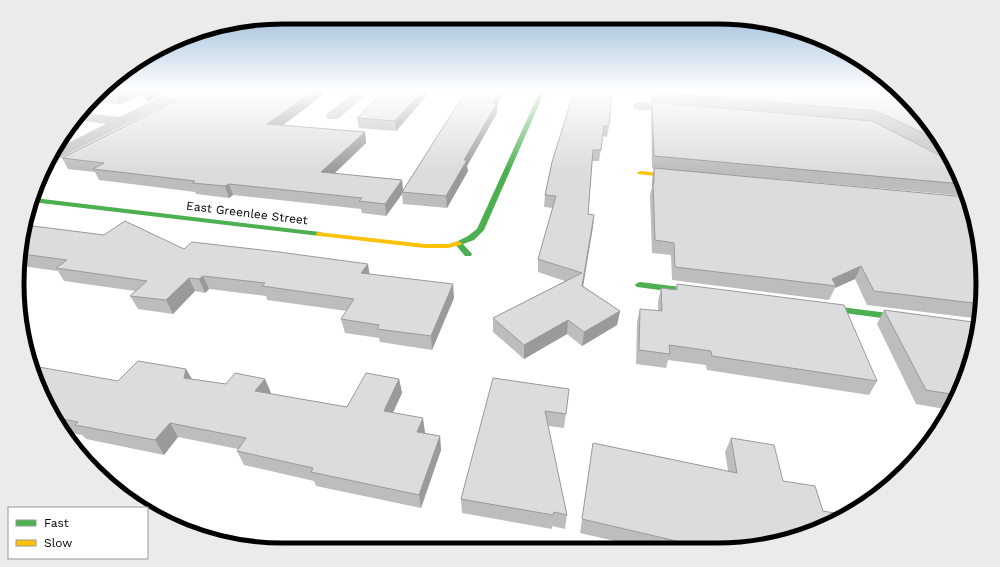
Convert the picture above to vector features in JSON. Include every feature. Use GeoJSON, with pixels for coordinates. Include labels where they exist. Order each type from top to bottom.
{"type":"FeatureCollection","features":[{"type":"Feature","properties":{"kind":"street"},"geometry":{"type":"LineString","coordinates":[[84,117],[121,121]]}},
{"type":"Feature","properties":{"kind":"street"},"geometry":{"type":"LineString","coordinates":[[60,152],[128,117]]}},
{"type":"Feature","properties":{"kind":"street","name":"East Greenlee Street"},"geometry":{"type":"LineString","coordinates":[[38,201],[425,246],[448,246],[470,238],[480,230],[530,117]]}},
{"type":"Feature","properties":{"kind":"street"},"geometry":{"type":"LineString","coordinates":[[905,144],[948,166]]}},
{"type":"Feature","properties":{"kind":"street"},"geometry":{"type":"LineString","coordinates":[[640,173],[695,178]]}},
{"type":"Feature","properties":{"kind":"street"},"geometry":{"type":"LineString","coordinates":[[458,243],[468,254]]}},
{"type":"Feature","properties":{"kind":"street"},"geometry":{"type":"LineString","coordinates":[[640,285],[717,295]]}},
{"type":"Feature","properties":{"kind":"street"},"geometry":{"type":"LineString","coordinates":[[810,306],[925,321]]}},
{"type":"Feature","properties":{"kind":"building"},"geometry":{"type":"Polygon","coordinates":[[[142,117],[276,117],[267,124],[365,132],[321,172],[402,180],[385,204],[359,201],[362,198],[229,184],[225,186],[192,183],[195,181],[93,169],[104,163],[62,158],[142,117]]]}},
{"type":"Feature","properties":{"kind":"building"},"geometry":{"type":"Polygon","coordinates":[[[358,117],[398,117],[395,121],[358,117]]]}},
{"type":"Feature","properties":{"kind":"building"},"geometry":{"type":"Polygon","coordinates":[[[449,117],[489,117],[464,160],[467,160],[446,196],[402,192],[449,117]]]}},
{"type":"Feature","properties":{"kind":"building"},"geometry":{"type":"Polygon","coordinates":[[[566,117],[610,117],[609,126],[604,126],[601,150],[593,150],[588,214],[594,215],[582,286],[620,311],[584,332],[568,320],[524,345],[493,318],[582,273],[538,259],[556,196],[545,195],[552,162],[566,117]]]}},
{"type":"Feature","properties":{"kind":"building"},"geometry":{"type":"Polygon","coordinates":[[[653,117],[831,117],[872,121],[939,155],[945,161],[956,183],[654,156],[653,117]]]}},
{"type":"Feature","properties":{"kind":"building"},"geometry":{"type":"Polygon","coordinates":[[[890,117],[916,117],[930,136],[890,117]]]}},
{"type":"Feature","properties":{"kind":"building"},"geometry":{"type":"Polygon","coordinates":[[[654,168],[961,196],[967,216],[974,250],[976,284],[975,303],[874,291],[861,266],[832,279],[836,286],[675,267],[674,243],[655,240],[654,168]]]}},
{"type":"Feature","properties":{"kind":"building"},"geometry":{"type":"Polygon","coordinates":[[[125,221],[184,249],[192,242],[279,252],[368,264],[361,273],[453,284],[431,336],[377,329],[379,325],[341,319],[354,299],[262,286],[265,283],[203,276],[199,279],[189,278],[166,300],[130,296],[147,281],[56,268],[67,260],[26,254],[31,226],[104,235],[125,221]]]}},
{"type":"Feature","properties":{"kind":"building"},"geometry":{"type":"Polygon","coordinates":[[[677,284],[844,305],[877,381],[712,356],[711,351],[669,345],[670,354],[639,350],[640,309],[662,311],[661,288],[677,290],[677,284]]]}},
{"type":"Feature","properties":{"kind":"building"},"geometry":{"type":"Polygon","coordinates":[[[884,310],[973,322],[967,351],[951,394],[926,390],[884,310]]]}},
{"type":"Feature","properties":{"kind":"building"},"geometry":{"type":"Polygon","coordinates":[[[138,361],[186,369],[184,378],[226,384],[235,373],[265,379],[255,391],[347,407],[366,373],[399,379],[384,411],[423,418],[417,432],[440,436],[419,495],[311,472],[313,468],[237,451],[246,438],[170,423],[155,440],[75,425],[78,422],[63,419],[51,398],[38,367],[118,381],[138,361]]]}},
{"type":"Feature","properties":{"kind":"building"},"geometry":{"type":"Polygon","coordinates":[[[493,378],[569,389],[566,414],[545,411],[567,515],[554,512],[553,515],[461,499],[493,378]]]}},
{"type":"Feature","properties":{"kind":"building"},"geometry":{"type":"Polygon","coordinates":[[[731,438],[774,445],[783,481],[815,486],[823,511],[836,513],[816,523],[784,534],[750,541],[716,543],[685,543],[582,519],[593,443],[737,473],[731,438]]]}},
{"type":"Feature","properties":{"kind":"traffic: fast"},"geometry":{"type":"LineString","coordinates":[[468,254],[458,243],[471,238],[480,230],[531,117]]}},
{"type":"Feature","properties":{"kind":"traffic: fast"},"geometry":{"type":"LineString","coordinates":[[38,201],[320,234]]}},
{"type":"Feature","properties":{"kind":"traffic: fast"},"geometry":{"type":"LineString","coordinates":[[640,285],[705,293]]}},
{"type":"Feature","properties":{"kind":"traffic: fast"},"geometry":{"type":"LineString","coordinates":[[817,307],[912,319]]}},
{"type":"Feature","properties":{"kind":"traffic: slow"},"geometry":{"type":"LineString","coordinates":[[640,173],[682,177]]}},
{"type":"Feature","properties":{"kind":"traffic: slow"},"geometry":{"type":"LineString","coordinates":[[320,234],[425,246],[448,246],[458,243]]}}]}
